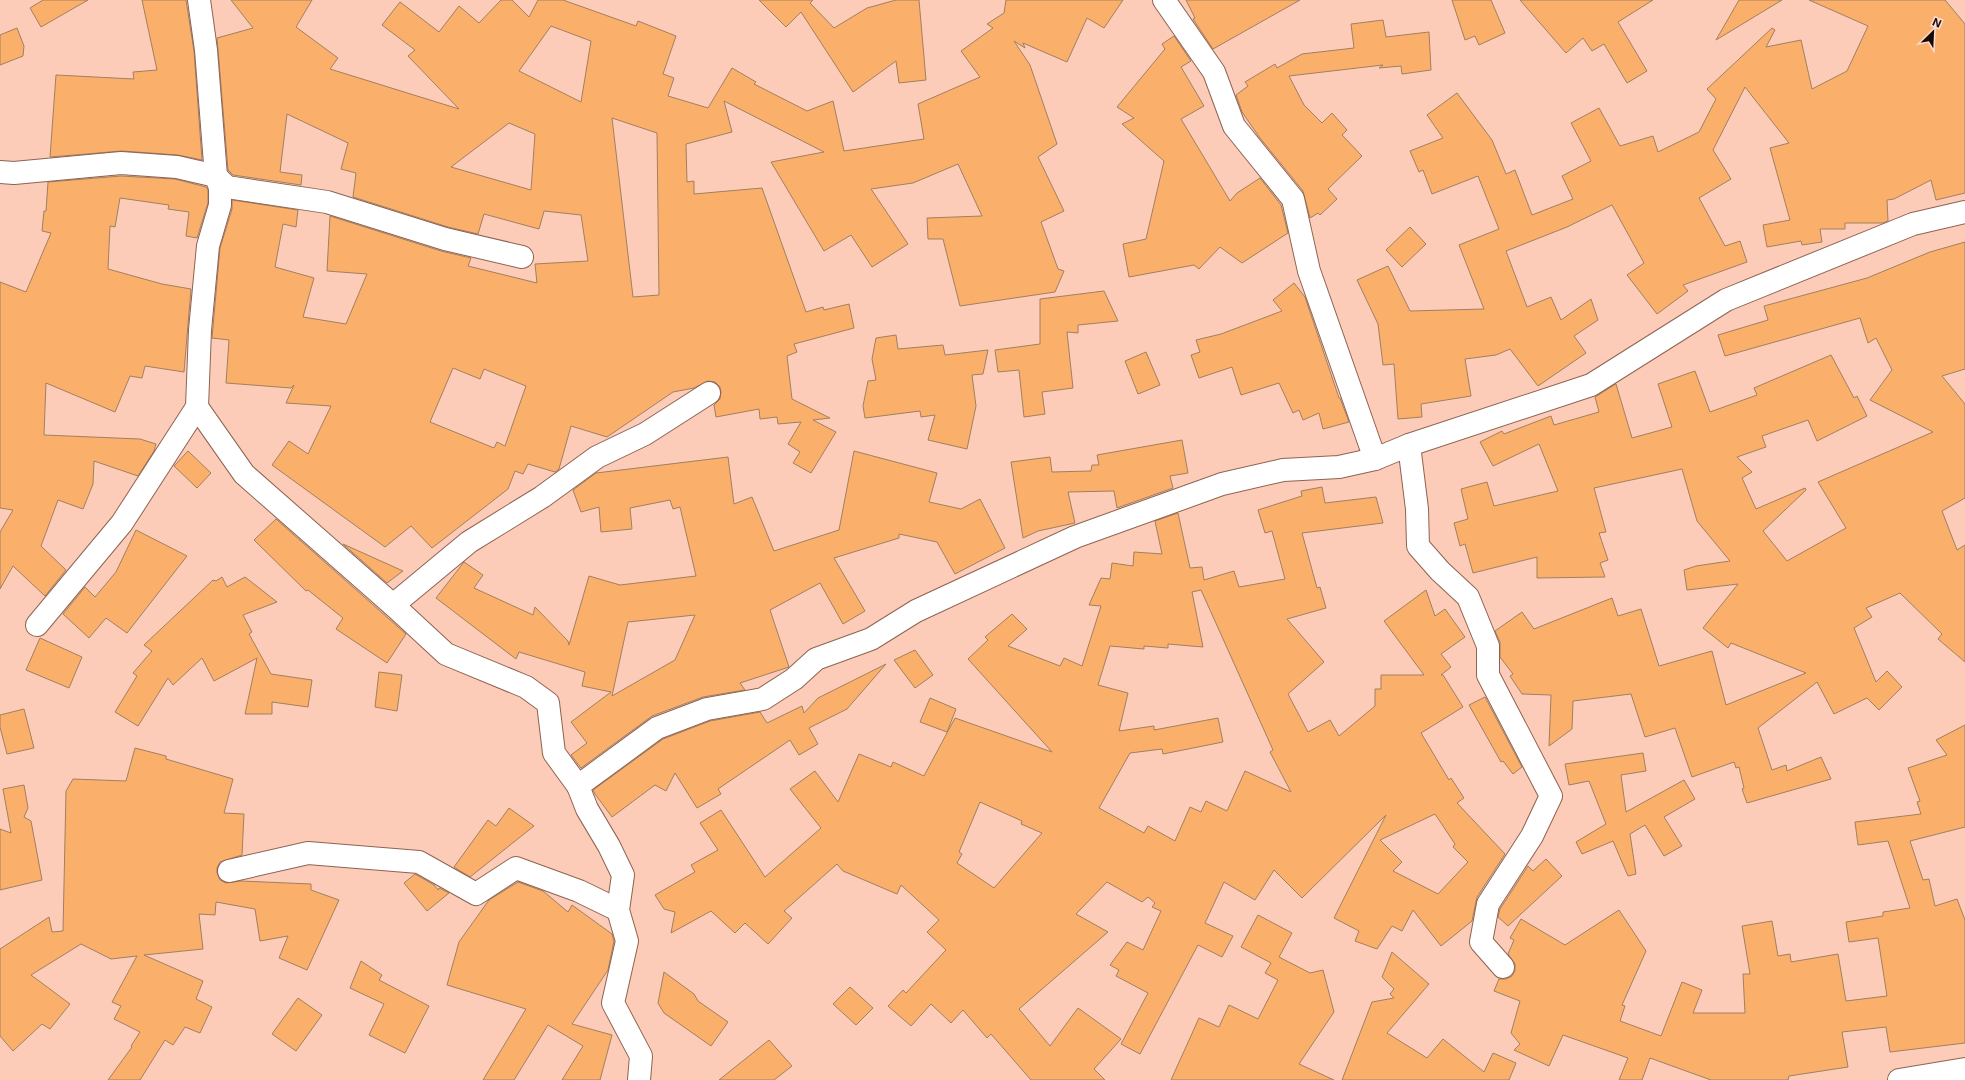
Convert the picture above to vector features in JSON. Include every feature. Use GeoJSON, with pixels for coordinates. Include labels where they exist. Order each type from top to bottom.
{"type":"FeatureCollection","features":[{"type":"Feature","properties":{"kind":"street"},"geometry":{"type":"LineString","coordinates":[[37,625],[122,523],[197,407],[200,330],[208,246],[220,205],[220,188],[216,176],[206,50],[199,0]]}},
{"type":"Feature","properties":{"kind":"street"},"geometry":{"type":"LineString","coordinates":[[1164,0],[1214,72],[1234,126],[1293,199],[1309,271],[1375,459]]}},
{"type":"Feature","properties":{"kind":"street"},"geometry":{"type":"LineString","coordinates":[[0,172],[14,173],[121,163],[177,167],[216,176],[227,187],[327,202],[445,239],[522,257]]}},
{"type":"Feature","properties":{"kind":"street"},"geometry":{"type":"LineString","coordinates":[[578,786],[657,728],[706,709],[763,699],[794,679],[816,659],[871,639],[916,611],[1075,537],[1222,484],[1283,470],[1339,467],[1375,459],[1409,445],[1591,385],[1726,300],[1913,224],[1965,212]]}},
{"type":"Feature","properties":{"kind":"street"},"geometry":{"type":"LineString","coordinates":[[394,605],[469,542],[542,497],[597,457],[646,434],[709,393]]}},
{"type":"Feature","properties":{"kind":"street"},"geometry":{"type":"LineString","coordinates":[[197,407],[244,474],[394,605],[446,654],[526,687],[548,703],[554,753],[578,786],[587,809],[609,846],[623,875],[618,910],[627,941],[613,1003],[641,1056],[639,1080]]}},
{"type":"Feature","properties":{"kind":"street"},"geometry":{"type":"LineString","coordinates":[[1409,445],[1417,509],[1418,546],[1468,597],[1488,646],[1488,676],[1551,796],[1532,836],[1488,904],[1481,942],[1503,967]]}},
{"type":"Feature","properties":{"kind":"street"},"geometry":{"type":"LineString","coordinates":[[229,871],[308,853],[419,862],[476,894],[516,868],[580,891],[618,910]]}},
{"type":"Feature","properties":{"kind":"street"},"geometry":{"type":"LineString","coordinates":[[1900,1080],[1965,1069]]}},
{"type":"Feature","properties":{"kind":"building"},"geometry":{"type":"Polygon","coordinates":[[[43,0],[88,0],[41,27],[30,8],[43,0]]]}},
{"type":"Feature","properties":{"kind":"building"},"geometry":{"type":"Polygon","coordinates":[[[142,0],[186,0],[194,51],[202,160],[178,155],[122,151],[50,157],[56,75],[134,79],[133,72],[157,70],[142,0]]]}},
{"type":"Feature","properties":{"kind":"building"},"geometry":{"type":"Polygon","coordinates":[[[231,0],[312,0],[296,27],[338,58],[330,69],[459,109],[408,56],[415,50],[382,25],[400,2],[439,32],[459,6],[479,23],[501,0],[512,0],[529,17],[538,0],[563,0],[636,26],[638,21],[676,36],[663,74],[674,78],[668,96],[708,108],[732,68],[756,82],[754,84],[807,111],[833,101],[844,151],[924,139],[918,104],[980,77],[961,51],[993,28],[987,24],[1004,13],[1006,0],[1123,0],[1104,28],[1087,18],[1067,62],[1023,43],[1025,48],[1014,41],[1030,65],[1057,144],[1038,157],[1064,211],[1041,222],[1058,269],[1064,271],[1055,292],[960,306],[943,239],[928,239],[927,218],[982,216],[958,164],[913,183],[871,189],[908,244],[872,267],[851,235],[824,251],[771,162],[824,152],[724,101],[732,132],[686,144],[687,182],[694,181],[694,194],[762,188],[806,312],[823,307],[824,310],[849,304],[854,328],[794,344],[797,352],[787,356],[792,399],[830,418],[813,420],[836,432],[811,473],[793,463],[800,452],[788,444],[801,422],[778,424],[777,417],[760,419],[759,409],[716,417],[714,405],[720,399],[720,387],[715,382],[708,381],[694,388],[673,392],[607,437],[571,426],[559,469],[555,472],[528,464],[523,474],[515,471],[508,489],[432,548],[411,526],[385,547],[272,465],[289,441],[308,454],[331,406],[286,403],[294,385],[291,388],[226,383],[229,340],[212,338],[220,248],[232,209],[232,200],[298,210],[296,227],[283,224],[275,267],[314,278],[303,317],[346,324],[367,274],[327,271],[330,216],[441,251],[471,258],[468,266],[537,283],[535,264],[588,261],[581,215],[544,211],[539,229],[484,214],[478,234],[448,227],[353,197],[356,173],[341,169],[348,143],[287,114],[280,172],[302,175],[301,185],[233,175],[228,170],[217,38],[253,28],[231,0]],[[551,26],[519,71],[581,102],[591,41],[551,26]],[[612,118],[633,297],[659,295],[657,133],[612,118]],[[509,123],[451,167],[531,190],[535,134],[509,123]],[[453,368],[430,422],[494,448],[497,442],[505,446],[526,386],[484,369],[480,379],[453,368]]]}},
{"type":"Feature","properties":{"kind":"building"},"geometry":{"type":"Polygon","coordinates":[[[759,0],[813,0],[810,3],[834,28],[867,8],[896,0],[919,0],[926,80],[899,83],[896,61],[853,92],[801,12],[786,27],[759,0]]]}},
{"type":"Feature","properties":{"kind":"building"},"geometry":{"type":"Polygon","coordinates":[[[1186,0],[1300,0],[1213,49],[1193,19],[1195,18],[1186,0]]]}},
{"type":"Feature","properties":{"kind":"building"},"geometry":{"type":"Polygon","coordinates":[[[1452,0],[1491,0],[1505,33],[1479,45],[1475,36],[1465,40],[1452,0]]]}},
{"type":"Feature","properties":{"kind":"building"},"geometry":{"type":"Polygon","coordinates":[[[1520,0],[1653,0],[1618,22],[1647,71],[1627,83],[1604,44],[1592,51],[1583,38],[1566,53],[1520,0]]]}},
{"type":"Feature","properties":{"kind":"building"},"geometry":{"type":"Polygon","coordinates":[[[1739,0],[1782,0],[1716,40],[1739,0]]]}},
{"type":"Feature","properties":{"kind":"building"},"geometry":{"type":"Polygon","coordinates":[[[1809,0],[1945,0],[1965,24],[1965,193],[1936,200],[1931,180],[1894,199],[1887,200],[1888,221],[1883,223],[1845,223],[1845,229],[1820,229],[1822,242],[1802,245],[1801,241],[1767,247],[1763,225],[1790,220],[1770,148],[1789,143],[1745,87],[1713,150],[1731,179],[1699,198],[1725,246],[1740,241],[1747,262],[1683,285],[1688,291],[1657,314],[1627,275],[1644,263],[1612,205],[1567,227],[1506,251],[1527,307],[1551,297],[1561,320],[1591,299],[1598,320],[1574,336],[1586,353],[1538,386],[1510,349],[1496,355],[1465,359],[1471,396],[1421,404],[1422,417],[1398,419],[1394,364],[1383,365],[1378,324],[1357,280],[1388,266],[1410,311],[1484,309],[1459,245],[1499,229],[1478,176],[1432,194],[1423,170],[1419,172],[1410,151],[1443,138],[1427,115],[1457,93],[1492,140],[1506,174],[1515,170],[1532,215],[1573,199],[1562,176],[1591,161],[1571,123],[1599,108],[1620,146],[1653,136],[1658,152],[1699,132],[1716,99],[1707,89],[1772,28],[1775,30],[1766,47],[1801,40],[1812,89],[1847,71],[1868,26],[1809,0]]]}},
{"type":"Feature","properties":{"kind":"building"},"geometry":{"type":"Polygon","coordinates":[[[1383,20],[1386,37],[1429,32],[1431,70],[1402,74],[1401,66],[1379,68],[1383,65],[1289,76],[1304,105],[1322,123],[1332,113],[1347,130],[1342,135],[1362,156],[1328,189],[1337,199],[1320,215],[1318,213],[1310,218],[1303,191],[1260,138],[1242,112],[1236,95],[1248,86],[1245,82],[1275,64],[1277,68],[1302,54],[1354,48],[1351,24],[1383,20]]]}},
{"type":"Feature","properties":{"kind":"building"},"geometry":{"type":"Polygon","coordinates":[[[17,28],[24,46],[23,56],[0,65],[0,35],[17,28]]]}},
{"type":"Feature","properties":{"kind":"building"},"geometry":{"type":"Polygon","coordinates":[[[1174,36],[1191,61],[1181,67],[1204,106],[1181,119],[1230,201],[1237,193],[1260,178],[1281,205],[1288,233],[1242,263],[1220,247],[1199,269],[1194,265],[1129,277],[1123,244],[1146,239],[1164,161],[1122,124],[1134,118],[1117,107],[1165,49],[1162,44],[1174,36]]]}},
{"type":"Feature","properties":{"kind":"building"},"geometry":{"type":"Polygon","coordinates":[[[121,176],[175,179],[206,187],[208,190],[208,203],[197,238],[186,236],[189,212],[168,209],[169,205],[120,198],[115,227],[110,226],[108,269],[162,284],[191,289],[184,372],[145,366],[142,378],[130,376],[115,412],[46,383],[44,435],[140,439],[156,444],[154,451],[138,476],[94,461],[93,484],[83,509],[58,500],[41,546],[66,570],[45,596],[13,566],[0,589],[0,532],[13,510],[0,508],[0,282],[26,292],[51,233],[42,231],[44,211],[46,211],[48,182],[121,176]]]}},
{"type":"Feature","properties":{"kind":"building"},"geometry":{"type":"Polygon","coordinates":[[[1410,227],[1426,244],[1402,267],[1386,250],[1410,227]]]}},
{"type":"Feature","properties":{"kind":"building"},"geometry":{"type":"Polygon","coordinates":[[[1965,242],[1965,369],[1942,376],[1965,404],[1965,498],[1942,511],[1957,550],[1965,545],[1965,662],[1938,639],[1942,634],[1900,593],[1866,608],[1872,617],[1854,628],[1876,682],[1887,671],[1902,687],[1879,710],[1867,698],[1834,714],[1817,682],[1758,728],[1772,770],[1786,765],[1787,771],[1821,757],[1831,779],[1747,803],[1742,789],[1744,788],[1739,767],[1736,768],[1734,762],[1692,777],[1675,728],[1645,737],[1631,694],[1573,701],[1572,729],[1549,746],[1551,695],[1522,694],[1510,676],[1513,674],[1500,657],[1500,642],[1495,631],[1522,612],[1534,629],[1612,598],[1618,616],[1641,609],[1659,666],[1712,651],[1726,705],[1806,673],[1731,643],[1728,648],[1703,628],[1738,584],[1687,590],[1684,570],[1696,566],[1730,561],[1697,521],[1682,469],[1594,488],[1606,532],[1599,533],[1608,560],[1600,563],[1605,577],[1537,578],[1537,557],[1473,573],[1465,544],[1460,546],[1454,523],[1468,519],[1461,489],[1487,482],[1494,506],[1558,491],[1539,444],[1493,466],[1480,442],[1502,431],[1504,434],[1551,416],[1554,425],[1599,412],[1595,397],[1616,384],[1632,438],[1672,427],[1658,384],[1695,371],[1710,412],[1757,395],[1754,388],[1831,355],[1854,398],[1857,396],[1867,416],[1817,441],[1808,420],[1762,436],[1766,447],[1737,457],[1752,472],[1742,478],[1756,509],[1805,488],[1806,490],[1763,531],[1787,561],[1846,528],[1818,482],[1933,432],[1870,400],[1892,370],[1876,338],[1868,343],[1860,318],[1725,356],[1718,335],[1768,320],[1764,306],[1867,278],[1930,252],[1965,242]]]}},
{"type":"Feature","properties":{"kind":"building"},"geometry":{"type":"Polygon","coordinates":[[[1294,283],[1305,297],[1339,398],[1349,422],[1323,429],[1319,413],[1303,420],[1299,410],[1293,413],[1279,383],[1241,395],[1232,367],[1199,378],[1191,355],[1200,352],[1196,340],[1221,334],[1282,311],[1273,300],[1294,283]]]}},
{"type":"Feature","properties":{"kind":"building"},"geometry":{"type":"Polygon","coordinates":[[[1104,291],[1118,321],[1078,325],[1078,333],[1067,332],[1073,388],[1042,392],[1045,414],[1024,417],[1019,370],[998,372],[995,350],[1040,344],[1040,299],[1104,291]]]}},
{"type":"Feature","properties":{"kind":"building"},"geometry":{"type":"Polygon","coordinates":[[[896,335],[898,349],[943,345],[945,355],[988,350],[983,374],[972,375],[976,406],[967,449],[928,440],[935,415],[921,417],[920,411],[865,418],[863,406],[868,381],[876,380],[872,359],[876,338],[896,335]]]}},
{"type":"Feature","properties":{"kind":"building"},"geometry":{"type":"Polygon","coordinates":[[[1146,352],[1160,385],[1138,394],[1125,361],[1146,352]]]}},
{"type":"Feature","properties":{"kind":"building"},"geometry":{"type":"Polygon","coordinates":[[[1182,440],[1188,473],[1170,476],[1173,488],[1117,508],[1114,491],[1068,492],[1075,523],[1038,531],[1023,538],[1011,462],[1050,457],[1052,472],[1091,471],[1092,465],[1099,465],[1097,455],[1182,440]]]}},
{"type":"Feature","properties":{"kind":"building"},"geometry":{"type":"Polygon","coordinates":[[[188,451],[211,473],[197,488],[174,466],[188,451]]]}},
{"type":"Feature","properties":{"kind":"building"},"geometry":{"type":"Polygon","coordinates":[[[854,451],[937,473],[929,502],[961,509],[980,499],[1005,548],[955,574],[937,542],[899,534],[899,538],[834,558],[865,611],[843,624],[820,583],[770,610],[789,667],[740,683],[745,690],[703,697],[652,716],[581,768],[571,755],[587,743],[571,722],[611,692],[582,686],[585,672],[519,652],[516,659],[436,598],[464,562],[483,575],[474,588],[533,615],[535,607],[568,641],[569,645],[589,576],[620,585],[696,576],[680,507],[673,509],[670,500],[630,508],[632,529],[601,532],[599,507],[581,512],[573,490],[596,473],[728,457],[734,504],[752,497],[774,551],[839,530],[854,451]],[[695,615],[628,622],[612,696],[675,660],[695,615]]]}},
{"type":"Feature","properties":{"kind":"building"},"geometry":{"type":"Polygon","coordinates":[[[1322,487],[1325,503],[1376,497],[1383,523],[1302,533],[1317,588],[1320,587],[1326,608],[1287,619],[1324,662],[1288,694],[1308,732],[1330,720],[1339,736],[1375,706],[1375,689],[1381,689],[1381,675],[1424,675],[1384,621],[1426,590],[1435,616],[1445,609],[1465,637],[1441,654],[1451,667],[1441,675],[1443,675],[1463,707],[1421,733],[1449,780],[1451,778],[1464,798],[1457,803],[1505,854],[1477,897],[1472,921],[1441,946],[1413,910],[1402,931],[1392,926],[1377,949],[1355,941],[1359,931],[1334,918],[1386,815],[1302,898],[1274,870],[1255,900],[1224,882],[1205,923],[1233,936],[1222,957],[1198,945],[1140,1054],[1121,1044],[1148,993],[1116,976],[1119,970],[1110,965],[1127,942],[1143,950],[1161,911],[1152,907],[1155,903],[1148,897],[1142,902],[1107,882],[1076,914],[1108,932],[1019,1009],[1050,1046],[1078,1008],[1121,1039],[1094,1069],[1105,1080],[1031,1080],[991,1034],[987,1038],[963,1010],[951,1023],[931,1004],[911,1026],[888,1006],[903,990],[906,993],[946,950],[927,932],[939,920],[901,885],[897,894],[843,871],[837,864],[784,911],[792,918],[768,944],[745,923],[735,933],[711,911],[671,933],[675,912],[664,909],[655,895],[695,872],[691,865],[718,850],[700,823],[721,810],[765,877],[821,828],[790,789],[815,771],[838,802],[859,754],[891,767],[893,762],[924,776],[955,718],[1052,752],[968,659],[988,640],[985,637],[1012,614],[1027,629],[1008,646],[1060,666],[1064,658],[1082,666],[1101,606],[1089,605],[1101,578],[1110,579],[1112,563],[1133,566],[1134,552],[1162,554],[1155,521],[1178,513],[1190,568],[1202,567],[1204,580],[1234,571],[1239,587],[1285,579],[1272,531],[1265,533],[1258,510],[1302,496],[1301,491],[1322,487]],[[1201,590],[1192,592],[1203,647],[1168,644],[1168,648],[1144,646],[1144,649],[1110,646],[1098,685],[1128,693],[1119,731],[1154,726],[1154,730],[1218,718],[1223,742],[1163,754],[1162,749],[1130,753],[1099,808],[1144,833],[1148,826],[1175,841],[1190,807],[1201,812],[1206,801],[1227,811],[1245,771],[1291,792],[1270,752],[1273,750],[1201,590]],[[980,802],[959,852],[962,854],[957,863],[994,888],[1042,833],[1021,824],[1022,821],[980,802]],[[1435,814],[1380,840],[1402,862],[1393,871],[1438,894],[1468,862],[1453,847],[1455,844],[1435,814]]]}},
{"type":"Feature","properties":{"kind":"building"},"geometry":{"type":"Polygon","coordinates":[[[276,519],[406,634],[387,663],[336,629],[343,618],[308,590],[306,591],[254,540],[276,519]]]}},
{"type":"Feature","properties":{"kind":"building"},"geometry":{"type":"Polygon","coordinates":[[[136,530],[187,556],[127,633],[106,618],[89,638],[63,614],[85,587],[95,597],[116,572],[136,530]]]}},
{"type":"Feature","properties":{"kind":"building"},"geometry":{"type":"Polygon","coordinates":[[[343,544],[403,571],[387,583],[343,544]]]}},
{"type":"Feature","properties":{"kind":"building"},"geometry":{"type":"Polygon","coordinates":[[[222,577],[227,587],[245,577],[277,602],[243,615],[252,632],[249,634],[271,674],[312,680],[308,707],[272,702],[272,714],[245,714],[257,658],[214,681],[202,658],[173,685],[168,678],[138,726],[115,712],[137,676],[133,673],[152,651],[144,645],[213,580],[216,581],[222,577]]]}},
{"type":"Feature","properties":{"kind":"building"},"geometry":{"type":"Polygon","coordinates":[[[40,638],[82,657],[69,688],[26,670],[40,638]]]}},
{"type":"Feature","properties":{"kind":"building"},"geometry":{"type":"Polygon","coordinates":[[[915,650],[933,675],[915,688],[894,660],[915,650]]]}},
{"type":"Feature","properties":{"kind":"building"},"geometry":{"type":"Polygon","coordinates":[[[886,664],[847,709],[809,728],[818,744],[799,755],[790,740],[718,789],[721,794],[697,808],[675,773],[666,791],[655,785],[612,817],[593,790],[663,739],[710,721],[760,712],[767,723],[802,706],[804,713],[818,698],[886,664]]]}},
{"type":"Feature","properties":{"kind":"building"},"geometry":{"type":"Polygon","coordinates":[[[379,672],[402,675],[397,711],[375,707],[379,672]]]}},
{"type":"Feature","properties":{"kind":"building"},"geometry":{"type":"Polygon","coordinates":[[[1485,697],[1522,767],[1513,774],[1503,761],[1501,762],[1469,705],[1485,697]]]}},
{"type":"Feature","properties":{"kind":"building"},"geometry":{"type":"Polygon","coordinates":[[[930,698],[956,709],[947,732],[920,722],[930,698]]]}},
{"type":"Feature","properties":{"kind":"building"},"geometry":{"type":"Polygon","coordinates":[[[24,709],[34,748],[7,754],[0,727],[0,715],[24,709]]]}},
{"type":"Feature","properties":{"kind":"building"},"geometry":{"type":"Polygon","coordinates":[[[1965,725],[1965,827],[1910,841],[1923,880],[1929,879],[1935,906],[1957,899],[1965,920],[1965,1043],[1890,1052],[1886,1027],[1842,1032],[1848,1067],[1789,1076],[1788,1080],[1711,1080],[1650,1058],[1642,1080],[1619,1080],[1628,1058],[1563,1035],[1549,1066],[1514,1050],[1520,1044],[1511,1033],[1520,1001],[1494,991],[1499,979],[1506,979],[1512,976],[1515,971],[1515,964],[1508,954],[1514,940],[1510,938],[1521,919],[1565,945],[1619,910],[1646,951],[1622,1005],[1625,1006],[1620,1021],[1661,1036],[1682,982],[1702,990],[1693,1013],[1745,1013],[1743,974],[1750,974],[1742,926],[1772,921],[1778,956],[1790,954],[1791,962],[1838,954],[1846,1001],[1887,996],[1878,938],[1849,942],[1846,922],[1883,916],[1883,912],[1910,908],[1888,841],[1858,845],[1855,822],[1921,814],[1917,802],[1920,801],[1908,768],[1947,755],[1936,740],[1965,725]]]}},
{"type":"Feature","properties":{"kind":"building"},"geometry":{"type":"Polygon","coordinates":[[[135,748],[166,756],[166,759],[233,779],[224,813],[244,814],[242,855],[220,862],[217,868],[217,873],[220,880],[226,883],[241,881],[311,884],[311,890],[339,900],[307,970],[279,958],[288,936],[260,941],[255,909],[216,902],[215,915],[199,914],[203,949],[144,955],[203,981],[196,999],[212,1007],[200,1033],[185,1027],[173,1045],[165,1040],[140,1080],[108,1080],[132,1047],[131,1046],[140,1032],[114,1019],[121,1006],[112,1002],[137,956],[111,959],[81,944],[31,975],[70,1004],[50,1029],[42,1024],[13,1051],[0,1036],[0,949],[49,917],[52,932],[63,931],[66,791],[73,779],[126,781],[135,748]]]}},
{"type":"Feature","properties":{"kind":"building"},"geometry":{"type":"Polygon","coordinates":[[[1643,753],[1646,771],[1621,775],[1626,812],[1684,780],[1695,799],[1664,817],[1682,846],[1664,856],[1645,825],[1630,834],[1636,874],[1628,876],[1613,841],[1582,854],[1576,842],[1606,824],[1589,781],[1569,785],[1565,764],[1643,753]]]}},
{"type":"Feature","properties":{"kind":"building"},"geometry":{"type":"Polygon","coordinates":[[[24,785],[28,808],[24,817],[31,821],[42,880],[0,890],[0,829],[11,833],[3,789],[24,785]]]}},
{"type":"Feature","properties":{"kind":"building"},"geometry":{"type":"Polygon","coordinates":[[[509,808],[534,826],[470,877],[454,867],[488,820],[496,826],[509,808]]]}},
{"type":"Feature","properties":{"kind":"building"},"geometry":{"type":"Polygon","coordinates":[[[1546,859],[1562,876],[1508,926],[1498,917],[1500,909],[1528,866],[1533,871],[1546,859]]]}},
{"type":"Feature","properties":{"kind":"building"},"geometry":{"type":"Polygon","coordinates":[[[415,874],[434,885],[438,890],[439,888],[449,893],[427,911],[404,883],[415,874]]]}},
{"type":"Feature","properties":{"kind":"building"},"geometry":{"type":"Polygon","coordinates":[[[518,882],[543,891],[568,912],[572,905],[612,934],[614,941],[608,970],[572,1024],[612,1035],[600,1080],[562,1080],[583,1046],[548,1025],[514,1080],[483,1080],[526,1009],[447,985],[459,942],[489,900],[518,882]]]}},
{"type":"Feature","properties":{"kind":"building"},"geometry":{"type":"Polygon","coordinates":[[[1258,915],[1292,933],[1279,957],[1310,973],[1323,970],[1334,1012],[1299,1064],[1334,1080],[1171,1080],[1199,1018],[1219,1027],[1229,1005],[1258,1019],[1278,980],[1265,973],[1271,963],[1241,947],[1258,915]]]}},
{"type":"Feature","properties":{"kind":"building"},"geometry":{"type":"Polygon","coordinates":[[[1392,952],[1429,984],[1387,1033],[1427,1058],[1443,1039],[1484,1072],[1493,1053],[1516,1063],[1509,1080],[1342,1080],[1372,1002],[1394,998],[1390,994],[1394,989],[1382,977],[1392,952]]]}},
{"type":"Feature","properties":{"kind":"building"},"geometry":{"type":"Polygon","coordinates":[[[361,961],[382,975],[379,980],[429,1006],[405,1053],[369,1035],[384,1004],[350,988],[361,961]]]}},
{"type":"Feature","properties":{"kind":"building"},"geometry":{"type":"Polygon","coordinates":[[[664,972],[694,994],[698,1001],[728,1022],[711,1046],[664,1013],[658,1003],[664,972]]]}},
{"type":"Feature","properties":{"kind":"building"},"geometry":{"type":"Polygon","coordinates":[[[850,987],[873,1008],[856,1025],[833,1004],[850,987]]]}},
{"type":"Feature","properties":{"kind":"building"},"geometry":{"type":"Polygon","coordinates":[[[298,998],[322,1015],[296,1051],[272,1034],[298,998]]]}},
{"type":"Feature","properties":{"kind":"building"},"geometry":{"type":"Polygon","coordinates":[[[769,1040],[792,1066],[774,1080],[719,1080],[769,1040]]]}}]}
